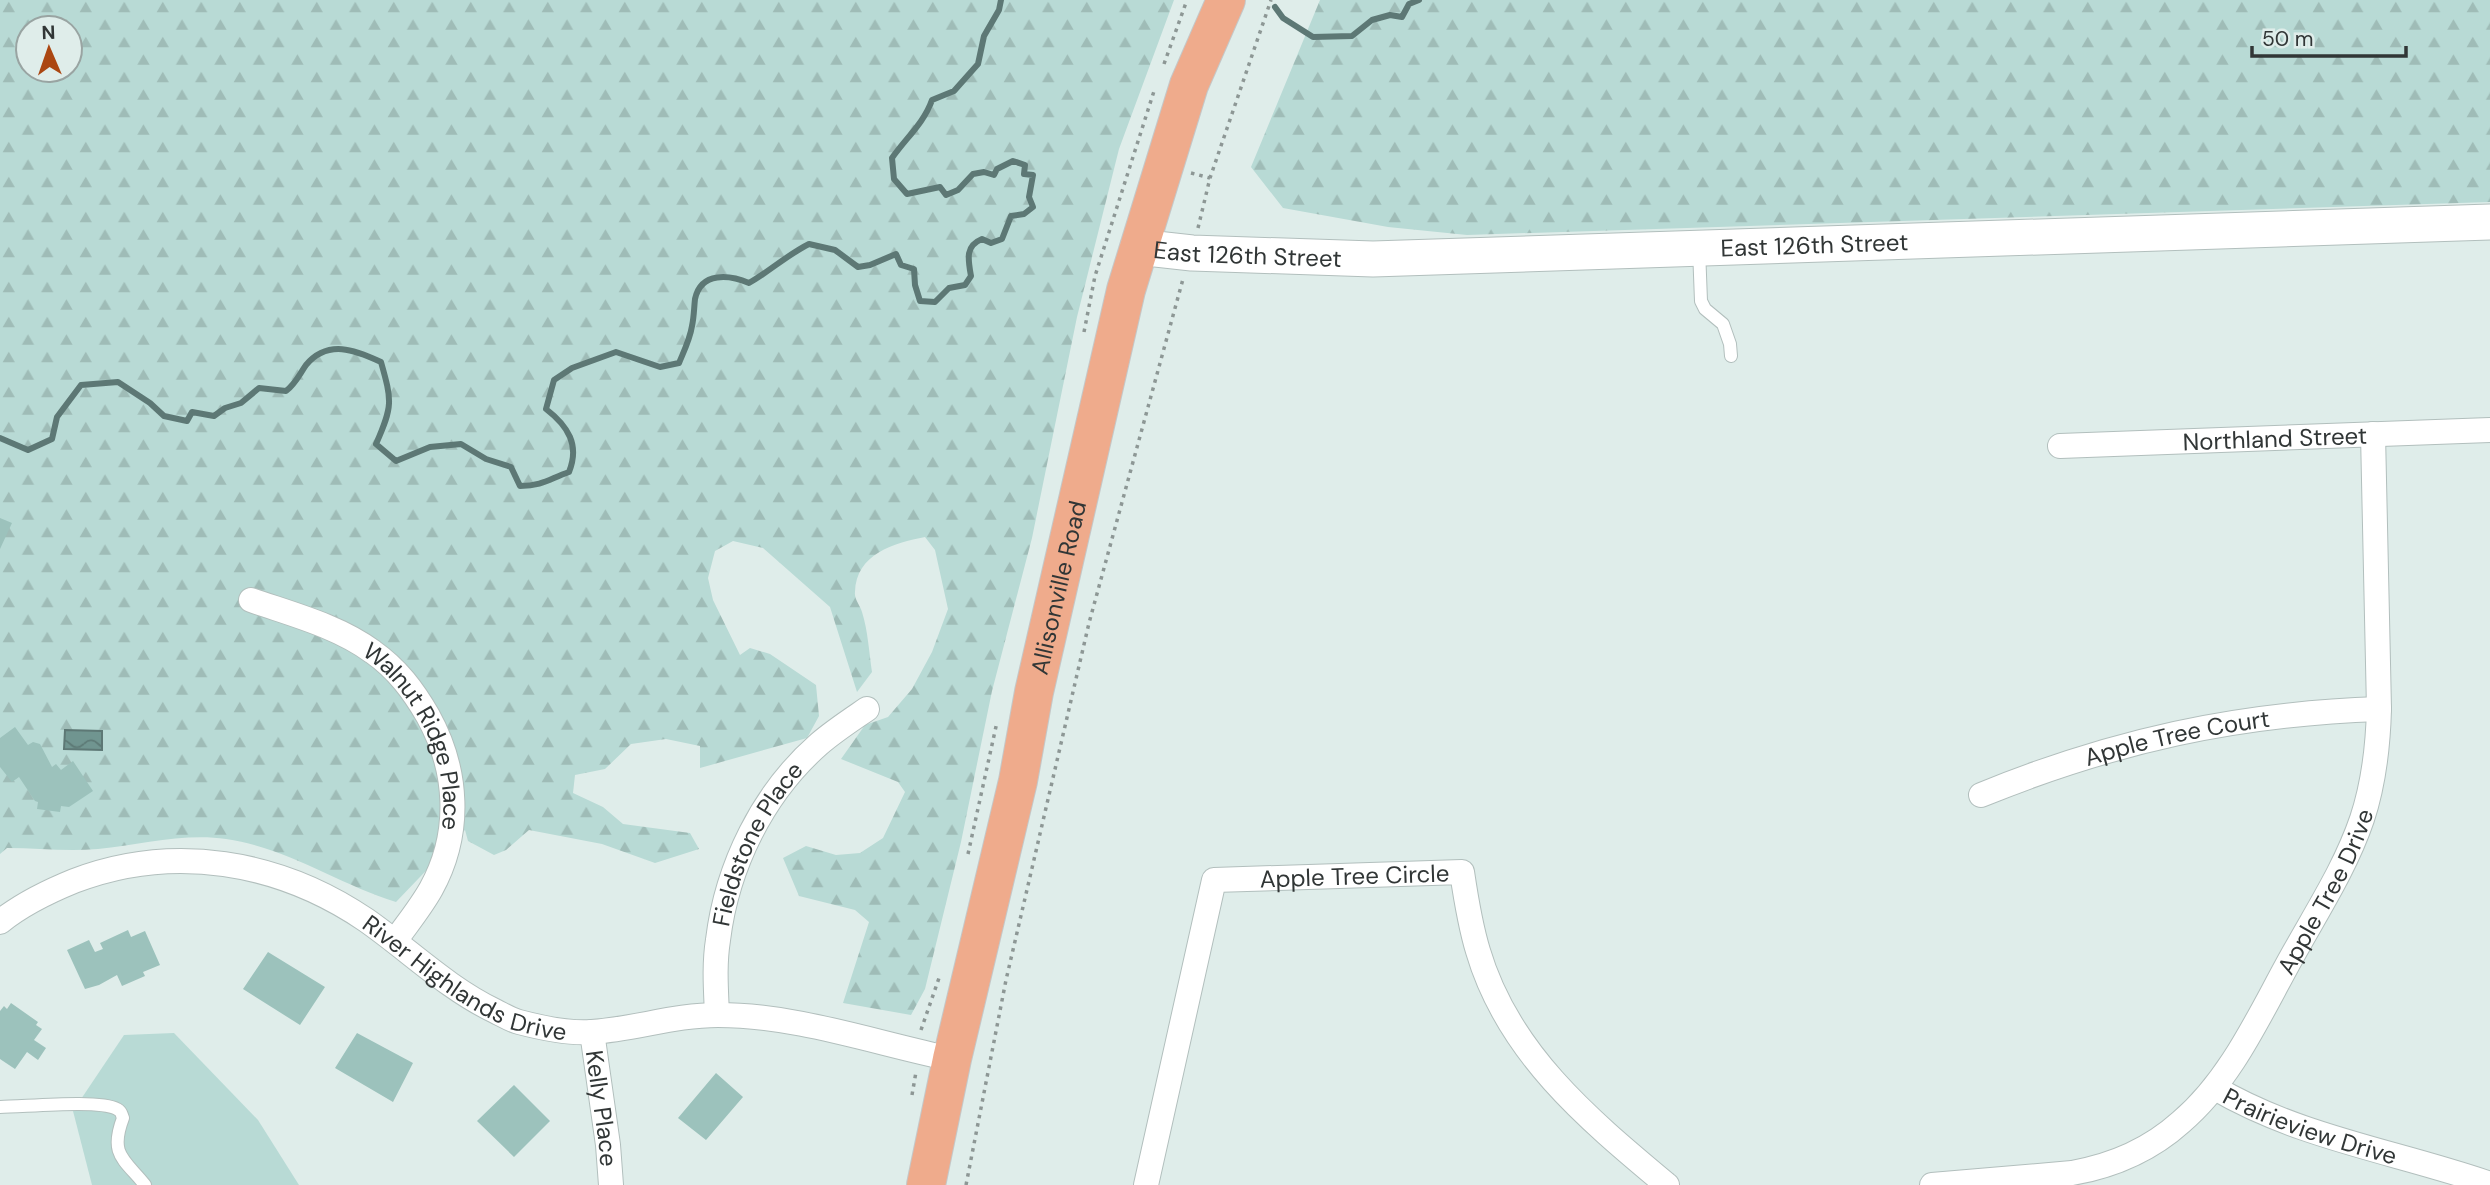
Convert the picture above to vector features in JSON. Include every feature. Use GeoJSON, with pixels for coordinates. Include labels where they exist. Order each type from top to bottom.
{"type":"FeatureCollection","features":[{"type":"Feature","properties":{"kind":"main road","name":"Allisonville Road"},"geometry":{"type":"LineString","coordinates":[[926,1185],[952,1059],[1018,781],[1034,692],[1126,290],[1189,85],[1226,0]]}},
{"type":"Feature","properties":{"kind":"main road","name":"East 126th Street"},"geometry":{"type":"LineString","coordinates":[[1138,247],[1192,253],[1373,260],[2490,222]]}},
{"type":"Feature","properties":{"kind":"street","name":"Northland Street"},"geometry":{"type":"LineString","coordinates":[[2060,446],[2490,430]]}},
{"type":"Feature","properties":{"kind":"street","name":"Apple Tree Drive"},"geometry":{"type":"LineString","coordinates":[[1932,1185],[1999,1183],[2072,1173],[2121,1159],[2168,1133],[2215,1088],[2249,1032],[2353,844],[2374,774],[2379,709],[2373,434]]}},
{"type":"Feature","properties":{"kind":"street","name":"Walnut Ridge Place"},"geometry":{"type":"LineString","coordinates":[[251,600],[343,635],[372,650],[398,672],[417,698],[439,737],[449,768],[453,822],[432,888],[395,941]]}},
{"type":"Feature","properties":{"kind":"street","name":"Fieldstone Place"},"geometry":{"type":"LineString","coordinates":[[717,1015],[718,939],[734,874],[746,841],[764,809],[789,774],[819,744],[867,709]]}},
{"type":"Feature","properties":{"kind":"street","name":"Apple Tree Court"},"geometry":{"type":"LineString","coordinates":[[1981,795],[2061,764],[2164,735],[2266,717],[2379,709]]}},
{"type":"Feature","properties":{"kind":"street","name":"River Highlands Drive"},"geometry":{"type":"LineString","coordinates":[[4,910],[50,890],[113,868],[145,862],[219,862],[272,874],[320,892],[395,941],[477,1002],[516,1022],[592,1032],[687,1017],[747,1016],[783,1021],[952,1059]]}},
{"type":"Feature","properties":{"kind":"street","name":"Apple Tree Circle"},"geometry":{"type":"LineString","coordinates":[[1146,1185],[1214,880],[1462,872],[1470,925],[1478,954],[1494,995],[1514,1032],[1550,1080],[1584,1114],[1667,1185]]}},
{"type":"Feature","properties":{"kind":"street","name":"Kelly Place"},"geometry":{"type":"LineString","coordinates":[[592,1032],[611,1185]]}},
{"type":"Feature","properties":{"kind":"street","name":"Prairieview Drive"},"geometry":{"type":"LineString","coordinates":[[2215,1088],[2241,1104],[2291,1125],[2490,1184]]}},
{"type":"Feature","properties":{"kind":"lane"},"geometry":{"type":"LineString","coordinates":[[1699,248],[1701,301],[1704,309],[1723,324],[1731,356]]}},
{"type":"Feature","properties":{"kind":"lane"},"geometry":{"type":"LineString","coordinates":[[0,1107],[71,1105],[108,1106],[117,1109],[123,1118],[118,1153],[145,1185]]}},
{"type":"Feature","properties":{"kind":"path"},"geometry":{"type":"LineString","coordinates":[[1210,178],[1271,0]]}},
{"type":"Feature","properties":{"kind":"path"},"geometry":{"type":"LineString","coordinates":[[966,1185],[1009,967],[1088,623],[1174,307]]}},
{"type":"Feature","properties":{"kind":"green space"},"geometry":{"type":"Polygon","coordinates":[[[0,0],[1174,0],[1119,149],[1077,317],[1032,538],[992,691],[961,842],[925,989],[911,1015],[843,1003],[869,922],[855,910],[799,896],[783,858],[806,846],[836,855],[860,853],[883,838],[905,792],[898,782],[841,759],[865,725],[888,717],[912,689],[932,652],[948,609],[935,550],[925,537],[879,552],[869,559],[857,579],[855,595],[866,627],[872,672],[857,692],[830,607],[763,548],[733,541],[715,551],[708,578],[713,600],[740,655],[750,648],[770,654],[816,685],[819,716],[807,738],[700,768],[700,746],[666,739],[631,744],[605,769],[575,775],[573,793],[603,807],[623,824],[690,833],[699,849],[655,863],[602,844],[529,830],[506,850],[494,855],[468,841],[465,830],[396,902],[271,850],[226,839],[178,838],[87,850],[7,848],[0,854],[0,0]]]}},
{"type":"Feature","properties":{"kind":"green space"},"geometry":{"type":"Polygon","coordinates":[[[1320,0],[2490,0],[2490,202],[1467,235],[1388,227],[1283,208],[1251,167],[1320,0]]]}},
{"type":"Feature","properties":{"kind":"green space"},"geometry":{"type":"Polygon","coordinates":[[[174,1033],[258,1120],[299,1185],[92,1185],[73,1111],[124,1035],[174,1033]]]}},
{"type":"Feature","properties":{"kind":"water"},"geometry":{"type":"Polygon","coordinates":[[[65,730],[102,731],[102,750],[64,749],[65,730]]]}},
{"type":"Feature","properties":{"kind":"building"},"geometry":{"type":"Polygon","coordinates":[[[0,518],[12,523],[0,549],[0,518]]]}},
{"type":"Feature","properties":{"kind":"building"},"geometry":{"type":"Polygon","coordinates":[[[15,727],[28,745],[33,742],[40,744],[52,767],[56,764],[61,770],[73,761],[93,791],[69,807],[61,806],[60,812],[37,809],[38,802],[19,777],[12,782],[0,767],[0,738],[15,727]]]}},
{"type":"Feature","properties":{"kind":"building"},"geometry":{"type":"Polygon","coordinates":[[[128,930],[131,937],[145,931],[160,965],[143,972],[145,976],[122,986],[117,975],[85,989],[67,950],[89,940],[95,952],[103,949],[100,943],[128,930]]]}},
{"type":"Feature","properties":{"kind":"building"},"geometry":{"type":"Polygon","coordinates":[[[268,952],[325,987],[300,1025],[243,989],[268,952]]]}},
{"type":"Feature","properties":{"kind":"building"},"geometry":{"type":"Polygon","coordinates":[[[11,1003],[38,1022],[36,1025],[42,1029],[34,1040],[46,1048],[38,1060],[27,1052],[15,1069],[0,1059],[0,1011],[4,1006],[7,1009],[11,1003]]]}},
{"type":"Feature","properties":{"kind":"building"},"geometry":{"type":"Polygon","coordinates":[[[357,1033],[413,1063],[393,1102],[335,1068],[357,1033]]]}},
{"type":"Feature","properties":{"kind":"building"},"geometry":{"type":"Polygon","coordinates":[[[716,1073],[743,1097],[706,1140],[678,1118],[716,1073]]]}},
{"type":"Feature","properties":{"kind":"building"},"geometry":{"type":"Polygon","coordinates":[[[514,1085],[550,1121],[514,1157],[477,1121],[514,1085]]]}},
{"type":"Feature","properties":{"kind":"waterway"},"geometry":{"type":"LineString","coordinates":[[0,438],[28,450],[52,439],[57,417],[81,385],[118,382],[150,403],[164,416],[187,421],[192,412],[214,416],[225,408],[241,403],[259,388],[286,391],[314,357],[333,349],[342,349],[381,362],[389,403],[386,421],[376,444],[396,461],[430,447],[461,444],[486,459],[511,467],[520,486],[540,483],[569,472],[573,453],[570,437],[566,429],[546,409],[554,380],[572,368],[616,352],[660,367],[679,363],[690,336],[698,290],[710,280],[725,277],[749,283],[809,244],[835,250],[858,267],[896,254],[901,265],[914,269],[920,301],[935,302],[949,288],[965,285],[971,276],[969,259],[973,245],[982,239],[991,243],[1002,239],[1011,216],[1024,214],[1033,207],[1029,197],[1033,175],[1024,174],[1025,165],[1013,161],[997,169],[994,175],[984,172],[973,174],[958,190],[946,195],[940,187],[907,194],[894,179],[892,158],[920,123],[932,100],[954,91],[978,64],[984,36],[999,10],[1001,0]]}},
{"type":"Feature","properties":{"kind":"waterway"},"geometry":{"type":"LineString","coordinates":[[1275,7],[1283,18],[1313,37],[1352,36],[1372,20],[1390,15],[1402,17],[1409,4],[1419,0]]}}]}
